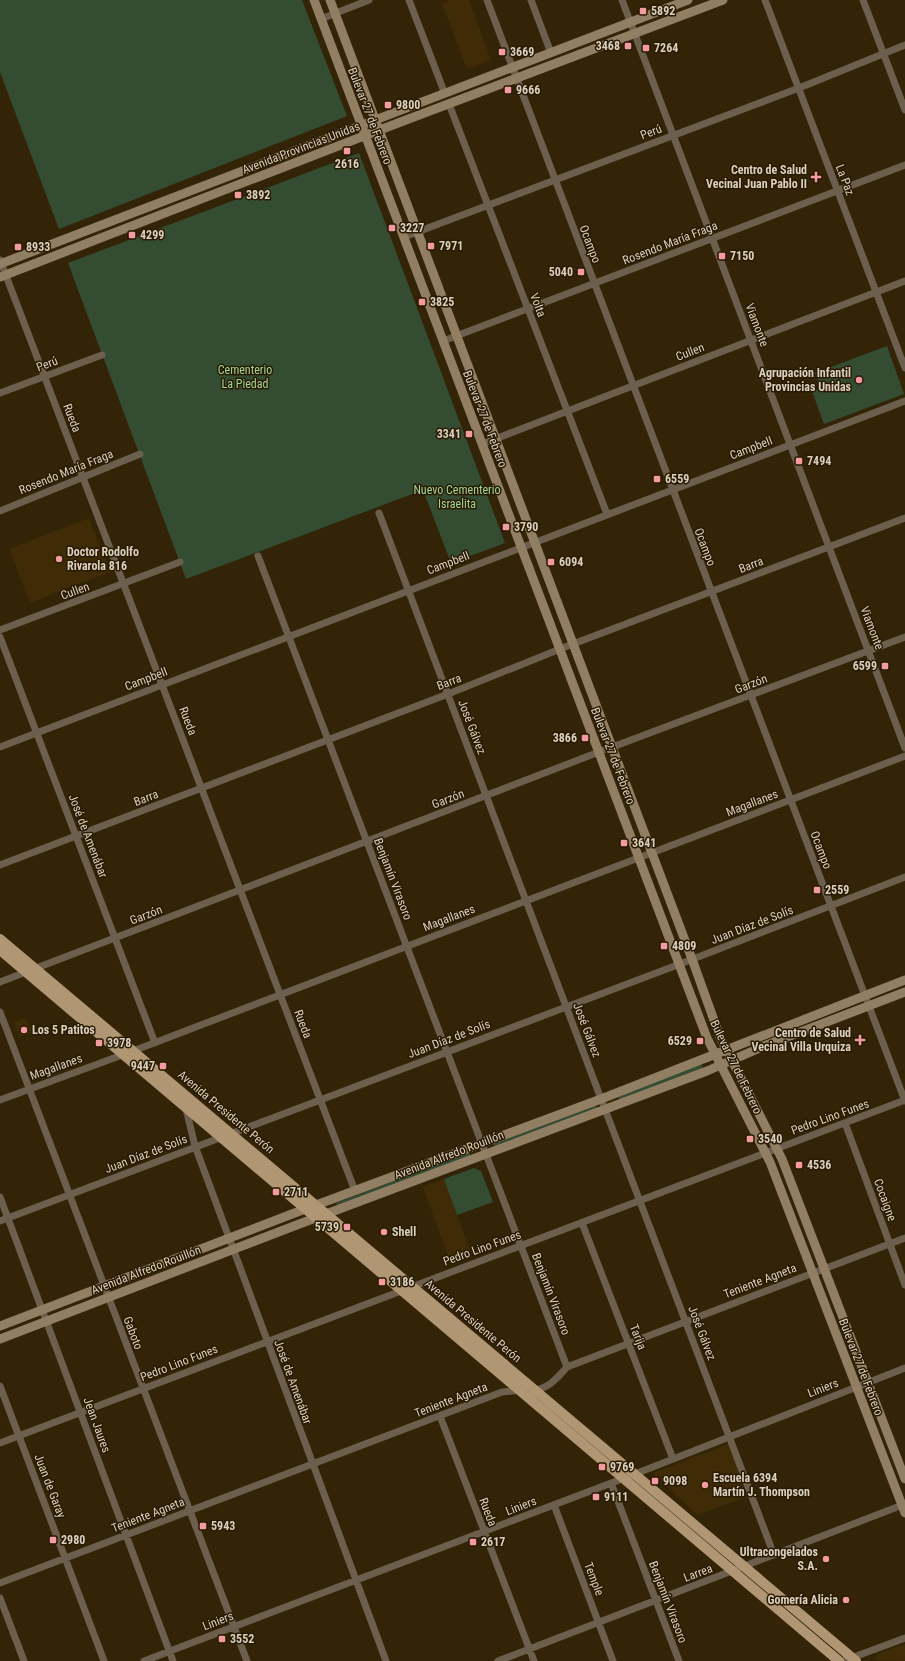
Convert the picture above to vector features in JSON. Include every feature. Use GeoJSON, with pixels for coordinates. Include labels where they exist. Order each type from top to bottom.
{"type":"FeatureCollection","features":[{"type":"Feature","properties":{"kind":"main road","name":"Bulevar 27 de Febrero"},"geometry":{"type":"LineString","coordinates":[[314,0],[714,1054],[765,1153],[904,1508]]}},
{"type":"Feature","properties":{"kind":"main road","name":"Bulevar 27 de Febrero"},"geometry":{"type":"LineString","coordinates":[[330,0],[652,852],[720,1037],[778,1148],[905,1479]]}},
{"type":"Feature","properties":{"kind":"main road","name":"Avenida Provincias Unidas"},"geometry":{"type":"LineString","coordinates":[[1,263],[688,0]]}},
{"type":"Feature","properties":{"kind":"main road","name":"Avenida Provincias Unidas"},"geometry":{"type":"LineString","coordinates":[[3,276],[379,130],[723,0]]}},
{"type":"Feature","properties":{"kind":"main road","name":"Avenida Presidente Perón"},"geometry":{"type":"LineString","coordinates":[[0,939],[31,970],[123,1055],[840,1661]]}},
{"type":"Feature","properties":{"kind":"main road","name":"Avenida Presidente Perón"},"geometry":{"type":"LineString","coordinates":[[0,950],[31,970],[133,1051],[744,1566],[851,1660]]}},
{"type":"Feature","properties":{"kind":"main road","name":"Avenida Alfredo Rouillón"},"geometry":{"type":"LineString","coordinates":[[0,1326],[305,1209],[601,1099],[905,980]]}},
{"type":"Feature","properties":{"kind":"main road","name":"Avenida Alfredo Rouillón"},"geometry":{"type":"LineString","coordinates":[[0,1339],[326,1214],[605,1110],[764,1046],[905,992]]}},
{"type":"Feature","properties":{"kind":"street"},"geometry":{"type":"LineString","coordinates":[[321,18],[370,0]]}},
{"type":"Feature","properties":{"kind":"street"},"geometry":{"type":"LineString","coordinates":[[410,0],[445,94]]}},
{"type":"Feature","properties":{"kind":"street","name":"Ocampo"},"geometry":{"type":"LineString","coordinates":[[486,0],[905,1101]]}},
{"type":"Feature","properties":{"kind":"street"},"geometry":{"type":"LineString","coordinates":[[531,0],[551,53]]}},
{"type":"Feature","properties":{"kind":"street","name":"Viamonte"},"geometry":{"type":"LineString","coordinates":[[622,0],[905,748]]}},
{"type":"Feature","properties":{"kind":"street","name":"La Paz"},"geometry":{"type":"LineString","coordinates":[[765,0],[905,368]]}},
{"type":"Feature","properties":{"kind":"street"},"geometry":{"type":"LineString","coordinates":[[863,0],[905,110]]}},
{"type":"Feature","properties":{"kind":"street","name":"Perú"},"geometry":{"type":"LineString","coordinates":[[404,237],[799,88],[905,45]]}},
{"type":"Feature","properties":{"kind":"street","name":"Volta"},"geometry":{"type":"LineString","coordinates":[[449,104],[607,514]]}},
{"type":"Feature","properties":{"kind":"street","name":"Rosendo María Fraga"},"geometry":{"type":"LineString","coordinates":[[443,341],[905,165]]}},
{"type":"Feature","properties":{"kind":"street","name":"Rueda"},"geometry":{"type":"LineString","coordinates":[[1,263],[3,276],[83,477],[355,1191]]}},
{"type":"Feature","properties":{"kind":"street","name":"Cullen"},"geometry":{"type":"LineString","coordinates":[[482,444],[905,281]]}},
{"type":"Feature","properties":{"kind":"street","name":"Perú"},"geometry":{"type":"LineString","coordinates":[[0,394],[102,355]]}},
{"type":"Feature","properties":{"kind":"street","name":"Campbell"},"geometry":{"type":"LineString","coordinates":[[0,747],[522,546],[905,401]]}},
{"type":"Feature","properties":{"kind":"street","name":"Rosendo María Fraga"},"geometry":{"type":"LineString","coordinates":[[0,511],[140,454]]}},
{"type":"Feature","properties":{"kind":"street","name":"José Gálvez"},"geometry":{"type":"LineString","coordinates":[[379,513],[774,1555]]}},
{"type":"Feature","properties":{"kind":"street","name":"Barra"},"geometry":{"type":"LineString","coordinates":[[0,865],[448,694],[573,644],[905,518]]}},
{"type":"Feature","properties":{"kind":"street","name":"Benjamín Virasoro"},"geometry":{"type":"LineString","coordinates":[[258,556],[567,1367]]}},
{"type":"Feature","properties":{"kind":"street","name":"Cullen"},"geometry":{"type":"LineString","coordinates":[[0,630],[180,562]]}},
{"type":"Feature","properties":{"kind":"street","name":"José de Amenábar"},"geometry":{"type":"LineString","coordinates":[[0,637],[155,1042]]}},
{"type":"Feature","properties":{"kind":"street","name":"Garzón"},"geometry":{"type":"LineString","coordinates":[[0,982],[599,752],[905,637]]}},
{"type":"Feature","properties":{"kind":"street","name":"Magallanes"},"geometry":{"type":"LineString","coordinates":[[0,1100],[123,1055],[905,756]]}},
{"type":"Feature","properties":{"kind":"street","name":"Juan Díaz de Solís"},"geometry":{"type":"LineString","coordinates":[[0,1221],[195,1146],[680,964],[905,877]]}},
{"type":"Feature","properties":{"kind":"street","name":"Gaboto"},"geometry":{"type":"LineString","coordinates":[[0,1012],[247,1661]]}},
{"type":"Feature","properties":{"kind":"street","name":"Pedro Lino Funes"},"geometry":{"type":"LineString","coordinates":[[0,1443],[400,1290],[521,1246],[905,1101]]}},
{"type":"Feature","properties":{"kind":"street","name":"José de Amenábar"},"geometry":{"type":"LineString","coordinates":[[186,1109],[195,1146],[355,1581],[386,1661]]}},
{"type":"Feature","properties":{"kind":"street","name":"Cocaigne"},"geometry":{"type":"LineString","coordinates":[[845,1123],[905,1285]]}},
{"type":"Feature","properties":{"kind":"street","name":"Jean Jaures"},"geometry":{"type":"LineString","coordinates":[[0,1197],[173,1661]]}},
{"type":"Feature","properties":{"kind":"street","name":"Tarija"},"geometry":{"type":"LineString","coordinates":[[582,1223],[673,1459]]}},
{"type":"Feature","properties":{"kind":"street","name":"Teniente Agneta"},"geometry":{"type":"LineString","coordinates":[[0,1583],[502,1392],[535,1390],[554,1383],[567,1367],[905,1238]]}},
{"type":"Feature","properties":{"kind":"street","name":"Liniers"},"geometry":{"type":"LineString","coordinates":[[144,1661],[635,1474],[868,1381],[905,1368]]}},
{"type":"Feature","properties":{"kind":"street","name":"Juan de Garay"},"geometry":{"type":"LineString","coordinates":[[0,1386],[104,1661]]}},
{"type":"Feature","properties":{"kind":"street","name":"Rueda"},"geometry":{"type":"LineString","coordinates":[[440,1416],[534,1661]]}},
{"type":"Feature","properties":{"kind":"street","name":"Benjamín Virasoro"},"geometry":{"type":"LineString","coordinates":[[611,1483],[679,1661]]}},
{"type":"Feature","properties":{"kind":"street","name":"Temple"},"geometry":{"type":"LineString","coordinates":[[554,1505],[614,1661]]}},
{"type":"Feature","properties":{"kind":"street","name":"Larrea"},"geometry":{"type":"LineString","coordinates":[[498,1661],[744,1566],[904,1508]]}},
{"type":"Feature","properties":{"kind":"street"},"geometry":{"type":"LineString","coordinates":[[0,1598],[24,1661]]}},
{"type":"Feature","properties":{"kind":"street"},"geometry":{"type":"LineString","coordinates":[[851,1660],[905,1638]]}},
{"type":"Feature","properties":{"kind":"shaded area"},"geometry":{"type":"Polygon","coordinates":[[[451,0],[469,0],[491,60],[467,69],[442,4],[451,0]]]}},
{"type":"Feature","properties":{"kind":"shaded area","name":"Doctor Rodolfo Rivarola 816"},"geometry":{"type":"Polygon","coordinates":[[[89,518],[110,572],[30,603],[9,549],[89,518]]]}},
{"type":"Feature","properties":{"kind":"shaded area","name":"Los 5 Patitos"},"geometry":{"type":"Polygon","coordinates":[[[25,1017],[33,1032],[20,1037],[14,1022],[25,1017]]]}},
{"type":"Feature","properties":{"kind":"shaded area"},"geometry":{"type":"Polygon","coordinates":[[[444,1179],[471,1253],[446,1262],[448,1256],[423,1187],[444,1179]]]}},
{"type":"Feature","properties":{"kind":"shaded area","name":"Escuela 6394 Martín J. Thompson"},"geometry":{"type":"Polygon","coordinates":[[[729,1444],[749,1496],[697,1515],[653,1473],[729,1444]]]}},
{"type":"Feature","properties":{"kind":"shaded area"},"geometry":{"type":"Polygon","coordinates":[[[905,1644],[905,1661],[876,1660],[877,1654],[905,1644]]]}},
{"type":"Feature","properties":{"kind":"green space"},"geometry":{"type":"Polygon","coordinates":[[[0,0],[302,0],[347,116],[59,229],[0,72],[0,0]]]}},
{"type":"Feature","properties":{"kind":"green space","name":"Cementerio La Piedad"},"geometry":{"type":"Polygon","coordinates":[[[359,153],[505,543],[451,563],[423,490],[186,579],[68,263],[359,153]]]}},
{"type":"Feature","properties":{"kind":"green space","name":"Agrupación Infantil Provincias Unidas"},"geometry":{"type":"Polygon","coordinates":[[[887,346],[904,394],[824,424],[812,391],[821,388],[815,373],[887,346]]]}},
{"type":"Feature","properties":{"kind":"green space"},"geometry":{"type":"Polygon","coordinates":[[[701,1064],[703,1068],[619,1100],[618,1096],[701,1064]]]}},
{"type":"Feature","properties":{"kind":"green space"},"geometry":{"type":"Polygon","coordinates":[[[595,1104],[597,1108],[495,1147],[493,1143],[595,1104]]]}},
{"type":"Feature","properties":{"kind":"green space"},"geometry":{"type":"Polygon","coordinates":[[[469,1152],[471,1156],[338,1207],[336,1203],[469,1152]]]}},
{"type":"Feature","properties":{"kind":"green space"},"geometry":{"type":"Polygon","coordinates":[[[474,1168],[481,1171],[493,1202],[457,1215],[444,1179],[474,1168]]]}},
{"type":"Feature","properties":{"kind":"place","name":"5892"},"geometry":{"type":"Point","coordinates":[643,11]}},
{"type":"Feature","properties":{"kind":"place","name":"3468"},"geometry":{"type":"Point","coordinates":[628,46]}},
{"type":"Feature","properties":{"kind":"place","name":"7264"},"geometry":{"type":"Point","coordinates":[646,48]}},
{"type":"Feature","properties":{"kind":"place","name":"3669"},"geometry":{"type":"Point","coordinates":[502,52]}},
{"type":"Feature","properties":{"kind":"place","name":"9666"},"geometry":{"type":"Point","coordinates":[508,90]}},
{"type":"Feature","properties":{"kind":"place","name":"9800"},"geometry":{"type":"Point","coordinates":[388,105]}},
{"type":"Feature","properties":{"kind":"place","name":"2616"},"geometry":{"type":"Point","coordinates":[347,151]}},
{"type":"Feature","properties":{"kind":"place","name":"Centro de Salud Vecinal Juan Pablo II"},"geometry":{"type":"Point","coordinates":[816,177]}},
{"type":"Feature","properties":{"kind":"place","name":"3892"},"geometry":{"type":"Point","coordinates":[238,195]}},
{"type":"Feature","properties":{"kind":"place","name":"3227"},"geometry":{"type":"Point","coordinates":[392,228]}},
{"type":"Feature","properties":{"kind":"place","name":"4299"},"geometry":{"type":"Point","coordinates":[132,235]}},
{"type":"Feature","properties":{"kind":"place","name":"7971"},"geometry":{"type":"Point","coordinates":[431,246]}},
{"type":"Feature","properties":{"kind":"place","name":"8933"},"geometry":{"type":"Point","coordinates":[18,247]}},
{"type":"Feature","properties":{"kind":"place","name":"7150"},"geometry":{"type":"Point","coordinates":[722,256]}},
{"type":"Feature","properties":{"kind":"place","name":"5040"},"geometry":{"type":"Point","coordinates":[581,272]}},
{"type":"Feature","properties":{"kind":"place","name":"3825"},"geometry":{"type":"Point","coordinates":[422,302]}},
{"type":"Feature","properties":{"kind":"place","name":"Agrupación Infantil Provincias Unidas"},"geometry":{"type":"Point","coordinates":[859,380]}},
{"type":"Feature","properties":{"kind":"place","name":"3341"},"geometry":{"type":"Point","coordinates":[469,434]}},
{"type":"Feature","properties":{"kind":"place","name":"7494"},"geometry":{"type":"Point","coordinates":[799,461]}},
{"type":"Feature","properties":{"kind":"place","name":"6559"},"geometry":{"type":"Point","coordinates":[657,479]}},
{"type":"Feature","properties":{"kind":"place","name":"3790"},"geometry":{"type":"Point","coordinates":[506,527]}},
{"type":"Feature","properties":{"kind":"place","name":"Doctor Rodolfo Rivarola 816"},"geometry":{"type":"Point","coordinates":[59,559]}},
{"type":"Feature","properties":{"kind":"place","name":"6094"},"geometry":{"type":"Point","coordinates":[551,562]}},
{"type":"Feature","properties":{"kind":"place","name":"6599"},"geometry":{"type":"Point","coordinates":[885,666]}},
{"type":"Feature","properties":{"kind":"place","name":"3866"},"geometry":{"type":"Point","coordinates":[585,738]}},
{"type":"Feature","properties":{"kind":"place","name":"3641"},"geometry":{"type":"Point","coordinates":[624,843]}},
{"type":"Feature","properties":{"kind":"place","name":"2559"},"geometry":{"type":"Point","coordinates":[817,890]}},
{"type":"Feature","properties":{"kind":"place","name":"4809"},"geometry":{"type":"Point","coordinates":[664,946]}},
{"type":"Feature","properties":{"kind":"place","name":"Los 5 Patitos"},"geometry":{"type":"Point","coordinates":[24,1030]}},
{"type":"Feature","properties":{"kind":"place","name":"Centro de Salud Vecinal Villa Urquiza"},"geometry":{"type":"Point","coordinates":[860,1040]}},
{"type":"Feature","properties":{"kind":"place","name":"6529"},"geometry":{"type":"Point","coordinates":[700,1041]}},
{"type":"Feature","properties":{"kind":"place","name":"3978"},"geometry":{"type":"Point","coordinates":[99,1043]}},
{"type":"Feature","properties":{"kind":"place","name":"9447"},"geometry":{"type":"Point","coordinates":[163,1066]}},
{"type":"Feature","properties":{"kind":"place","name":"3540"},"geometry":{"type":"Point","coordinates":[750,1139]}},
{"type":"Feature","properties":{"kind":"place","name":"4536"},"geometry":{"type":"Point","coordinates":[799,1165]}},
{"type":"Feature","properties":{"kind":"place","name":"2711"},"geometry":{"type":"Point","coordinates":[276,1192]}},
{"type":"Feature","properties":{"kind":"place","name":"5739"},"geometry":{"type":"Point","coordinates":[347,1227]}},
{"type":"Feature","properties":{"kind":"place","name":"Shell"},"geometry":{"type":"Point","coordinates":[384,1232]}},
{"type":"Feature","properties":{"kind":"place","name":"3186"},"geometry":{"type":"Point","coordinates":[382,1282]}},
{"type":"Feature","properties":{"kind":"place","name":"9769"},"geometry":{"type":"Point","coordinates":[602,1467]}},
{"type":"Feature","properties":{"kind":"place","name":"9098"},"geometry":{"type":"Point","coordinates":[655,1481]}},
{"type":"Feature","properties":{"kind":"place","name":"Escuela 6394 Martín J. Thompson"},"geometry":{"type":"Point","coordinates":[705,1485]}},
{"type":"Feature","properties":{"kind":"place","name":"9111"},"geometry":{"type":"Point","coordinates":[596,1497]}},
{"type":"Feature","properties":{"kind":"place","name":"5943"},"geometry":{"type":"Point","coordinates":[203,1526]}},
{"type":"Feature","properties":{"kind":"place","name":"2980"},"geometry":{"type":"Point","coordinates":[53,1540]}},
{"type":"Feature","properties":{"kind":"place","name":"2617"},"geometry":{"type":"Point","coordinates":[473,1542]}},
{"type":"Feature","properties":{"kind":"place","name":"Ultracongelados S.A."},"geometry":{"type":"Point","coordinates":[826,1559]}},
{"type":"Feature","properties":{"kind":"place","name":"Gomería Alicia"},"geometry":{"type":"Point","coordinates":[846,1600]}},
{"type":"Feature","properties":{"kind":"place","name":"3552"},"geometry":{"type":"Point","coordinates":[222,1639]}},
{"type":"Feature","properties":{"kind":"park label","name":"Nuevo Cementerio Israelita"},"geometry":{"type":"Point","coordinates":[457,497]}}]}
